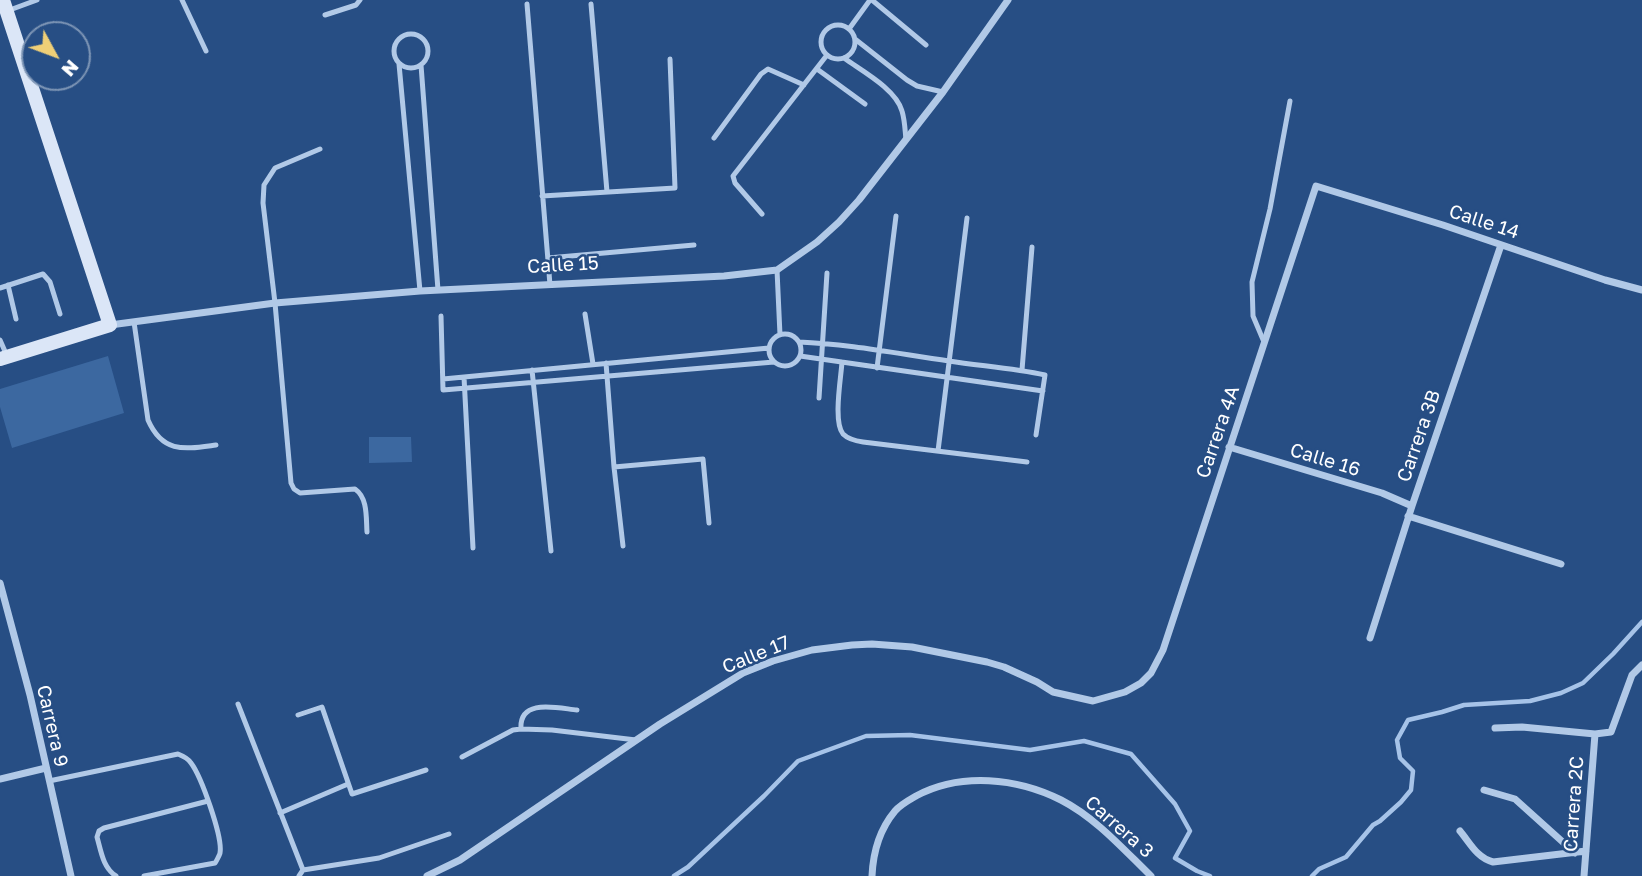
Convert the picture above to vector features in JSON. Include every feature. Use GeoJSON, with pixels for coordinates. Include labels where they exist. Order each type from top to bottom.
{"type":"FeatureCollection","features":[{"type":"Feature","properties":{"kind":"main road"},"geometry":{"type":"LineString","coordinates":[[5,6],[110,325]]}},
{"type":"Feature","properties":{"kind":"main road","name":"Calle 15"},"geometry":{"type":"LineString","coordinates":[[3,357],[110,325]]}},
{"type":"Feature","properties":{"kind":"street","name":"Calle 15"},"geometry":{"type":"LineString","coordinates":[[110,325],[275,303],[421,291],[777,270],[817,242],[859,201],[943,92],[1008,0]]}},
{"type":"Feature","properties":{"kind":"street","name":"Carrera 4A"},"geometry":{"type":"LineString","coordinates":[[1141,683],[1151,673],[1163,650],[1316,186]]}},
{"type":"Feature","properties":{"kind":"street","name":"Calle 14"},"geometry":{"type":"LineString","coordinates":[[1316,186],[1642,290]]}},
{"type":"Feature","properties":{"kind":"street","name":"Carrera 3B"},"geometry":{"type":"LineString","coordinates":[[1370,638],[1408,516],[1501,245]]}},
{"type":"Feature","properties":{"kind":"street","name":"Calle 16"},"geometry":{"type":"LineString","coordinates":[[1229,447],[1382,493],[1412,506]]}},
{"type":"Feature","properties":{"kind":"street"},"geometry":{"type":"LineString","coordinates":[[1408,516],[1561,564]]}},
{"type":"Feature","properties":{"kind":"street","name":"Carrera 9"},"geometry":{"type":"LineString","coordinates":[[0,583],[30,695],[71,876]]}},
{"type":"Feature","properties":{"kind":"street","name":"Calle 17"},"geometry":{"type":"LineString","coordinates":[[427,876],[460,860],[636,740],[743,673],[812,650],[872,644],[912,647],[1004,667],[1053,692],[1093,701],[1125,692],[1141,683]]}},
{"type":"Feature","properties":{"kind":"street"},"geometry":{"type":"LineString","coordinates":[[1495,728],[1522,727],[1595,734],[1611,732],[1632,675],[1642,665]]}},
{"type":"Feature","properties":{"kind":"street","name":"Carrera 2C"},"geometry":{"type":"LineString","coordinates":[[1584,876],[1595,734]]}},
{"type":"Feature","properties":{"kind":"street"},"geometry":{"type":"LineString","coordinates":[[0,779],[46,768]]}},
{"type":"Feature","properties":{"kind":"street","name":"Carrera 3"},"geometry":{"type":"LineString","coordinates":[[872,876],[878,842],[896,809],[933,789],[974,780],[1015,785],[1059,799],[1097,825],[1151,876]]}},
{"type":"Feature","properties":{"kind":"street"},"geometry":{"type":"LineString","coordinates":[[1484,790],[1515,800],[1575,853]]}},
{"type":"Feature","properties":{"kind":"street"},"geometry":{"type":"LineString","coordinates":[[1460,831],[1479,855],[1493,862],[1586,851]]}},
{"type":"Feature","properties":{"kind":"lane"},"geometry":{"type":"LineString","coordinates":[[5,6],[37,0]]}},
{"type":"Feature","properties":{"kind":"lane"},"geometry":{"type":"LineString","coordinates":[[182,0],[206,51]]}},
{"type":"Feature","properties":{"kind":"lane"},"geometry":{"type":"LineString","coordinates":[[325,15],[356,5],[360,0]]}},
{"type":"Feature","properties":{"kind":"lane"},"geometry":{"type":"LineString","coordinates":[[849,29],[871,0],[926,45]]}},
{"type":"Feature","properties":{"kind":"lane"},"geometry":{"type":"LineString","coordinates":[[527,4],[550,285]]}},
{"type":"Feature","properties":{"kind":"lane"},"geometry":{"type":"LineString","coordinates":[[591,4],[607,192]]}},
{"type":"Feature","properties":{"kind":"lane"},"geometry":{"type":"LineString","coordinates":[[905,140],[902,110],[896,98],[844,58],[827,55],[821,45],[823,34],[832,26],[844,26],[855,39],[907,80],[918,86],[943,92]]}},
{"type":"Feature","properties":{"kind":"lane"},"geometry":{"type":"LineString","coordinates":[[404,35],[420,36],[426,43],[428,51],[421,65],[406,68],[394,57],[393,48],[404,35]]}},
{"type":"Feature","properties":{"kind":"lane"},"geometry":{"type":"LineString","coordinates":[[844,58],[853,51],[855,39]]}},
{"type":"Feature","properties":{"kind":"lane"},"geometry":{"type":"LineString","coordinates":[[762,214],[735,183],[733,176],[827,55]]}},
{"type":"Feature","properties":{"kind":"lane"},"geometry":{"type":"LineString","coordinates":[[542,195],[675,188],[670,59]]}},
{"type":"Feature","properties":{"kind":"lane"},"geometry":{"type":"LineString","coordinates":[[399,64],[421,291]]}},
{"type":"Feature","properties":{"kind":"lane"},"geometry":{"type":"LineString","coordinates":[[421,65],[438,290]]}},
{"type":"Feature","properties":{"kind":"lane"},"geometry":{"type":"LineString","coordinates":[[715,138],[761,74],[768,69],[804,85]]}},
{"type":"Feature","properties":{"kind":"lane"},"geometry":{"type":"LineString","coordinates":[[817,69],[865,104]]}},
{"type":"Feature","properties":{"kind":"lane"},"geometry":{"type":"LineString","coordinates":[[1264,342],[1253,316],[1252,282],[1270,209],[1290,101]]}},
{"type":"Feature","properties":{"kind":"lane"},"geometry":{"type":"LineString","coordinates":[[320,149],[275,168],[264,184],[263,203],[291,483],[300,493],[355,489],[361,493],[363,499],[367,532]]}},
{"type":"Feature","properties":{"kind":"lane"},"geometry":{"type":"LineString","coordinates":[[877,368],[896,216]]}},
{"type":"Feature","properties":{"kind":"lane"},"geometry":{"type":"LineString","coordinates":[[938,451],[967,218]]}},
{"type":"Feature","properties":{"kind":"lane"},"geometry":{"type":"LineString","coordinates":[[548,258],[694,245]]}},
{"type":"Feature","properties":{"kind":"lane"},"geometry":{"type":"LineString","coordinates":[[1022,370],[1032,247]]}},
{"type":"Feature","properties":{"kind":"lane"},"geometry":{"type":"LineString","coordinates":[[777,270],[780,335]]}},
{"type":"Feature","properties":{"kind":"lane"},"geometry":{"type":"LineString","coordinates":[[819,398],[827,273]]}},
{"type":"Feature","properties":{"kind":"lane"},"geometry":{"type":"LineString","coordinates":[[0,288],[43,274],[50,282],[60,314]]}},
{"type":"Feature","properties":{"kind":"lane"},"geometry":{"type":"LineString","coordinates":[[8,285],[16,319]]}},
{"type":"Feature","properties":{"kind":"lane"},"geometry":{"type":"LineString","coordinates":[[584,314],[593,364]]}},
{"type":"Feature","properties":{"kind":"lane"},"geometry":{"type":"LineString","coordinates":[[441,316],[443,390],[774,362],[788,366],[800,356],[799,342],[792,336],[780,335],[771,342],[769,354],[774,362]]}},
{"type":"Feature","properties":{"kind":"lane"},"geometry":{"type":"LineString","coordinates":[[134,322],[148,420],[153,433],[161,441],[182,449],[216,445]]}},
{"type":"Feature","properties":{"kind":"lane"},"geometry":{"type":"LineString","coordinates":[[0,340],[3,357]]}},
{"type":"Feature","properties":{"kind":"lane"},"geometry":{"type":"LineString","coordinates":[[799,342],[879,350],[1045,375],[1036,435]]}},
{"type":"Feature","properties":{"kind":"lane"},"geometry":{"type":"LineString","coordinates":[[443,379],[769,348]]}},
{"type":"Feature","properties":{"kind":"lane"},"geometry":{"type":"LineString","coordinates":[[800,356],[1043,391]]}},
{"type":"Feature","properties":{"kind":"lane"},"geometry":{"type":"LineString","coordinates":[[842,362],[838,422],[845,436],[863,442],[1027,462]]}},
{"type":"Feature","properties":{"kind":"lane"},"geometry":{"type":"LineString","coordinates":[[606,363],[623,546]]}},
{"type":"Feature","properties":{"kind":"lane"},"geometry":{"type":"LineString","coordinates":[[531,370],[551,551]]}},
{"type":"Feature","properties":{"kind":"lane"},"geometry":{"type":"LineString","coordinates":[[464,377],[473,548]]}},
{"type":"Feature","properties":{"kind":"lane"},"geometry":{"type":"LineString","coordinates":[[614,467],[703,459],[709,523]]}},
{"type":"Feature","properties":{"kind":"lane"},"geometry":{"type":"LineString","coordinates":[[238,704],[303,870]]}},
{"type":"Feature","properties":{"kind":"lane"},"geometry":{"type":"LineString","coordinates":[[298,715],[321,707],[352,794],[426,770]]}},
{"type":"Feature","properties":{"kind":"lane"},"geometry":{"type":"LineString","coordinates":[[521,729],[520,720],[532,708],[576,710]]}},
{"type":"Feature","properties":{"kind":"lane"},"geometry":{"type":"LineString","coordinates":[[462,757],[513,730],[521,729],[636,740]]}},
{"type":"Feature","properties":{"kind":"lane"},"geometry":{"type":"LineString","coordinates":[[49,781],[178,754],[186,757],[192,763],[208,801],[219,837],[220,853],[215,863],[144,876]]}},
{"type":"Feature","properties":{"kind":"lane"},"geometry":{"type":"LineString","coordinates":[[280,813],[348,784]]}},
{"type":"Feature","properties":{"kind":"lane"},"geometry":{"type":"LineString","coordinates":[[116,876],[107,867],[97,837],[99,831],[208,801]]}},
{"type":"Feature","properties":{"kind":"lane"},"geometry":{"type":"LineString","coordinates":[[299,876],[303,870],[379,858],[449,834]]}},
{"type":"Feature","properties":{"kind":"shaded area"},"geometry":{"type":"Polygon","coordinates":[[[108,356],[124,413],[12,448],[0,407],[0,389],[108,356]]]}},
{"type":"Feature","properties":{"kind":"shaded area"},"geometry":{"type":"Polygon","coordinates":[[[369,437],[411,437],[412,462],[369,463],[369,437]]]}},
{"type":"Feature","properties":{"kind":"waterway"},"geometry":{"type":"LineString","coordinates":[[1312,876],[1319,869],[1346,857],[1373,825],[1411,790],[1413,771],[1400,758],[1397,740],[1408,720],[1464,705],[1530,701],[1561,693],[1583,683],[1642,622]]}},
{"type":"Feature","properties":{"kind":"waterway"},"geometry":{"type":"LineString","coordinates":[[674,876],[688,867],[798,761],[866,736],[910,735],[1030,750],[1084,741],[1131,754],[1175,804],[1190,831],[1175,858],[1210,876]]}}]}
